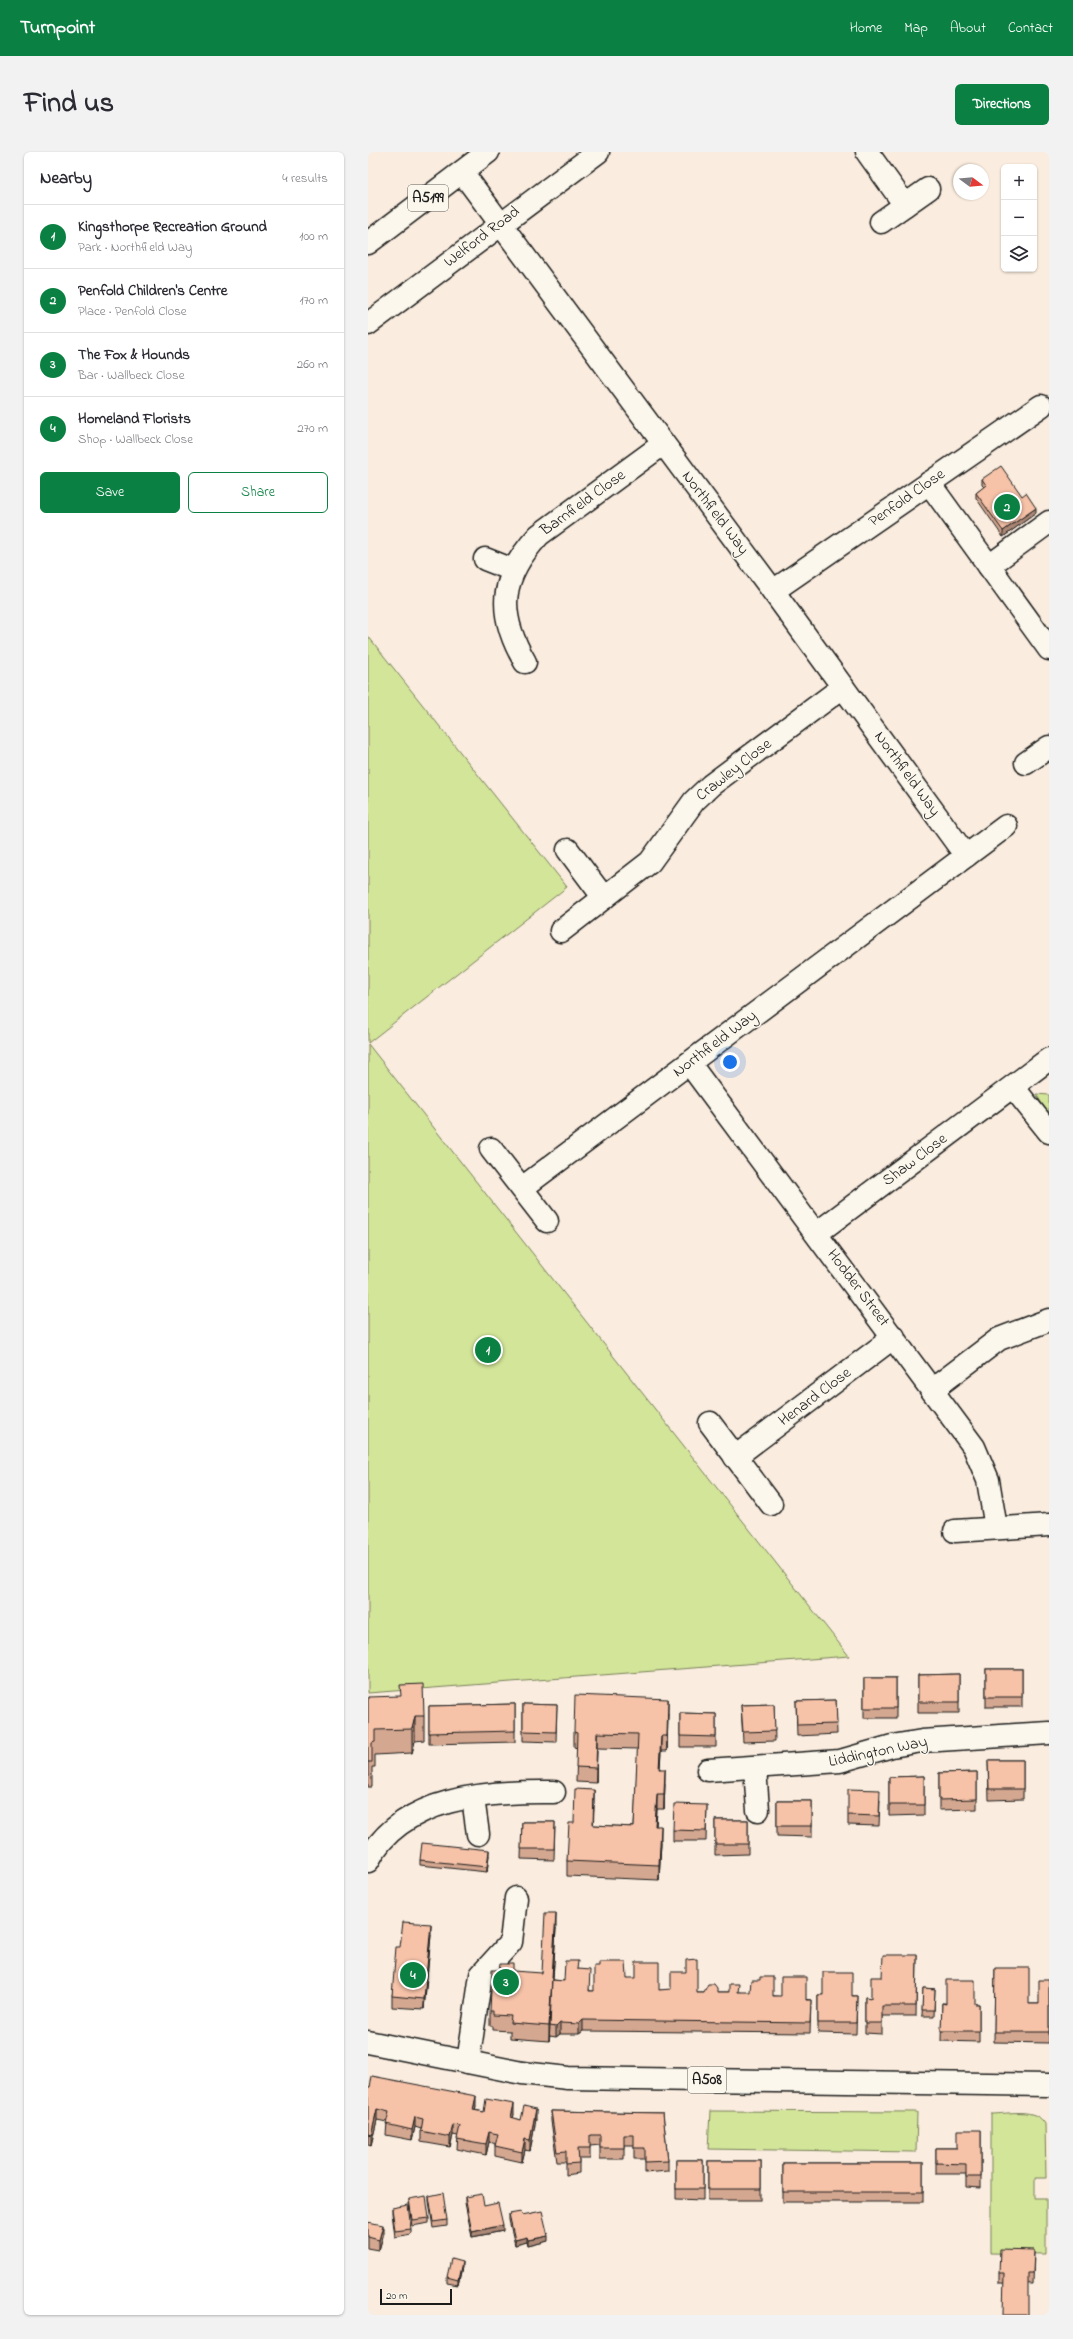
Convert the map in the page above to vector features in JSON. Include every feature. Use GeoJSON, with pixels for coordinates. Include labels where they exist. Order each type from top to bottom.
{"type":"FeatureCollection","features":[{"type":"Feature","properties":{"kind":"main road","name":"A5199"},"geometry":{"type":"LineString","coordinates":[[368,244],[488,152]]}},
{"type":"Feature","properties":{"kind":"main road","name":"Welford Road"},"geometry":{"type":"LineString","coordinates":[[368,324],[501,223],[598,152]]}},
{"type":"Feature","properties":{"kind":"main road"},"geometry":{"type":"LineString","coordinates":[[867,152],[905,205]]}},
{"type":"Feature","properties":{"kind":"main road","name":"Northfield Way"},"geometry":{"type":"LineString","coordinates":[[462,172],[773,591],[966,856]]}},
{"type":"Feature","properties":{"kind":"main road"},"geometry":{"type":"LineString","coordinates":[[881,222],[928,189]]}},
{"type":"Feature","properties":{"kind":"main road","name":"Penfold Close"},"geometry":{"type":"LineString","coordinates":[[773,591],[1041,406]]}},
{"type":"Feature","properties":{"kind":"main road","name":"Barnfield Close"},"geometry":{"type":"LineString","coordinates":[[525,662],[510,631],[507,610],[507,588],[513,570],[522,553],[539,535],[663,444]]}},
{"type":"Feature","properties":{"kind":"main road"},"geometry":{"type":"LineString","coordinates":[[929,483],[1049,649]]}},
{"type":"Feature","properties":{"kind":"main road"},"geometry":{"type":"LineString","coordinates":[[988,566],[1049,522]]}},
{"type":"Feature","properties":{"kind":"main road"},"geometry":{"type":"LineString","coordinates":[[485,559],[513,570]]}},
{"type":"Feature","properties":{"kind":"main road","name":"Crawley Close"},"geometry":{"type":"LineString","coordinates":[[561,931],[650,862],[690,806],[711,785],[843,687]]}},
{"type":"Feature","properties":{"kind":"main road"},"geometry":{"type":"LineString","coordinates":[[1026,763],[1049,747]]}},
{"type":"Feature","properties":{"kind":"main road","name":"Northfield Way"},"geometry":{"type":"LineString","coordinates":[[522,1188],[1006,826]]}},
{"type":"Feature","properties":{"kind":"main road"},"geometry":{"type":"LineString","coordinates":[[568,850],[604,898]]}},
{"type":"Feature","properties":{"kind":"main road","name":"Shaw Close"},"geometry":{"type":"LineString","coordinates":[[817,1233],[1049,1059]]}},
{"type":"Feature","properties":{"kind":"main road","name":"Hodder Street"},"geometry":{"type":"LineString","coordinates":[[689,1063],[817,1233],[971,1442],[982,1462],[992,1498],[996,1528]]}},
{"type":"Feature","properties":{"kind":"main road"},"geometry":{"type":"LineString","coordinates":[[1013,1086],[1049,1132]]}},
{"type":"Feature","properties":{"kind":"main road"},"geometry":{"type":"LineString","coordinates":[[491,1149],[547,1221]]}},
{"type":"Feature","properties":{"kind":"main road"},"geometry":{"type":"LineString","coordinates":[[932,1390],[999,1339],[1049,1320]]}},
{"type":"Feature","properties":{"kind":"main road","name":"Henard Close"},"geometry":{"type":"LineString","coordinates":[[736,1457],[894,1337]]}},
{"type":"Feature","properties":{"kind":"main road"},"geometry":{"type":"LineString","coordinates":[[710,1423],[771,1504]]}},
{"type":"Feature","properties":{"kind":"main road"},"geometry":{"type":"LineString","coordinates":[[955,1531],[1049,1525]]}},
{"type":"Feature","properties":{"kind":"main road","name":"Liddington Way"},"geometry":{"type":"LineString","coordinates":[[708,1770],[755,1768],[840,1761],[915,1742],[1049,1733]]}},
{"type":"Feature","properties":{"kind":"main road"},"geometry":{"type":"LineString","coordinates":[[755,1768],[758,1810]]}},
{"type":"Feature","properties":{"kind":"main road"},"geometry":{"type":"LineString","coordinates":[[370,1850],[385,1835],[418,1813],[432,1807],[473,1798],[514,1793],[554,1792]]}},
{"type":"Feature","properties":{"kind":"main road"},"geometry":{"type":"LineString","coordinates":[[473,1798],[478,1834]]}},
{"type":"Feature","properties":{"kind":"main road"},"geometry":{"type":"LineString","coordinates":[[468,2062],[481,1975],[511,1942],[516,1898]]}},
{"type":"Feature","properties":{"kind":"main road","name":"A508"},"geometry":{"type":"LineString","coordinates":[[368,2042],[536,2075],[568,2078],[1049,2085]]}},
{"type":"Feature","properties":{"kind":"green space"},"geometry":{"type":"Polygon","coordinates":[[[368,636],[567,887],[368,1043],[368,636]]]}},
{"type":"Feature","properties":{"kind":"green space"},"geometry":{"type":"Polygon","coordinates":[[[368,1044],[849,1656],[368,1693],[368,1044]]]}},
{"type":"Feature","properties":{"kind":"green space"},"geometry":{"type":"Polygon","coordinates":[[[1036,1094],[1049,1095],[1049,1115],[1036,1094]]]}},
{"type":"Feature","properties":{"kind":"green space"},"geometry":{"type":"Polygon","coordinates":[[[710,2111],[917,2112],[916,2152],[708,2149],[710,2111]]]}},
{"type":"Feature","properties":{"kind":"green space"},"geometry":{"type":"Polygon","coordinates":[[[1028,2113],[1035,2115],[1045,2124],[1046,2178],[1035,2178],[1035,2198],[1046,2198],[1046,2254],[991,2253],[991,2114],[1028,2113]]]}},
{"type":"Feature","properties":{"kind":"building"},"geometry":{"type":"Polygon","coordinates":[[[1001,466],[1022,496],[1026,493],[1036,508],[1003,531],[976,493],[986,485],[982,479],[1001,466]]]}},
{"type":"Feature","properties":{"kind":"building"},"geometry":{"type":"Polygon","coordinates":[[[986,1669],[1022,1669],[1022,1697],[986,1697],[986,1669]]]}},
{"type":"Feature","properties":{"kind":"building"},"geometry":{"type":"Polygon","coordinates":[[[959,1674],[959,1702],[918,1702],[918,1675],[959,1674]]]}},
{"type":"Feature","properties":{"kind":"building"},"geometry":{"type":"Polygon","coordinates":[[[864,1678],[896,1678],[896,1708],[864,1708],[864,1678]]]}},
{"type":"Feature","properties":{"kind":"building"},"geometry":{"type":"Polygon","coordinates":[[[423,1684],[424,1716],[415,1716],[412,1729],[375,1730],[375,1742],[372,1743],[372,1762],[368,1762],[368,1697],[401,1696],[400,1685],[423,1684]]]}},
{"type":"Feature","properties":{"kind":"building"},"geometry":{"type":"Polygon","coordinates":[[[575,1695],[668,1699],[667,1736],[661,1736],[659,1769],[665,1769],[664,1794],[657,1794],[655,1826],[661,1826],[659,1865],[567,1861],[569,1823],[574,1823],[575,1789],[594,1790],[593,1825],[634,1827],[638,1734],[597,1733],[596,1768],[576,1767],[577,1733],[574,1732],[575,1695]]]}},
{"type":"Feature","properties":{"kind":"building"},"geometry":{"type":"Polygon","coordinates":[[[836,1700],[837,1724],[797,1725],[796,1701],[836,1700]]]}},
{"type":"Feature","properties":{"kind":"building"},"geometry":{"type":"Polygon","coordinates":[[[515,1704],[515,1731],[429,1733],[429,1706],[515,1704]]]}},
{"type":"Feature","properties":{"kind":"building"},"geometry":{"type":"Polygon","coordinates":[[[523,1704],[557,1705],[556,1732],[523,1731],[523,1704]]]}},
{"type":"Feature","properties":{"kind":"building"},"geometry":{"type":"Polygon","coordinates":[[[774,1704],[775,1731],[743,1732],[741,1705],[774,1704]]]}},
{"type":"Feature","properties":{"kind":"building"},"geometry":{"type":"Polygon","coordinates":[[[680,1713],[716,1714],[716,1737],[680,1736],[680,1713]]]}},
{"type":"Feature","properties":{"kind":"building"},"geometry":{"type":"Polygon","coordinates":[[[988,1760],[1023,1760],[1023,1789],[989,1789],[988,1760]]]}},
{"type":"Feature","properties":{"kind":"building"},"geometry":{"type":"Polygon","coordinates":[[[977,1772],[977,1799],[939,1800],[939,1773],[977,1772]]]}},
{"type":"Feature","properties":{"kind":"building"},"geometry":{"type":"Polygon","coordinates":[[[924,1776],[924,1805],[889,1805],[889,1777],[924,1776]]]}},
{"type":"Feature","properties":{"kind":"building"},"geometry":{"type":"Polygon","coordinates":[[[848,1789],[880,1790],[879,1816],[848,1815],[848,1789]]]}},
{"type":"Feature","properties":{"kind":"building"},"geometry":{"type":"Polygon","coordinates":[[[777,1801],[812,1801],[812,1826],[777,1826],[777,1801]]]}},
{"type":"Feature","properties":{"kind":"building"},"geometry":{"type":"Polygon","coordinates":[[[674,1804],[707,1805],[706,1831],[673,1830],[674,1804]]]}},
{"type":"Feature","properties":{"kind":"building"},"geometry":{"type":"Polygon","coordinates":[[[715,1820],[748,1820],[748,1844],[715,1844],[715,1820]]]}},
{"type":"Feature","properties":{"kind":"building"},"geometry":{"type":"Polygon","coordinates":[[[522,1822],[555,1822],[554,1849],[521,1849],[522,1822]]]}},
{"type":"Feature","properties":{"kind":"building"},"geometry":{"type":"Polygon","coordinates":[[[422,1843],[489,1850],[487,1867],[420,1860],[422,1843]]]}},
{"type":"Feature","properties":{"kind":"building"},"geometry":{"type":"Polygon","coordinates":[[[545,1913],[556,1913],[549,2026],[510,2023],[511,2016],[493,2015],[493,2011],[490,2011],[492,1970],[499,1970],[500,1964],[513,1964],[513,1971],[542,1973],[545,1913]]]}},
{"type":"Feature","properties":{"kind":"building"},"geometry":{"type":"Polygon","coordinates":[[[403,1922],[431,1924],[424,1999],[392,1996],[396,1947],[400,1947],[403,1922]]]}},
{"type":"Feature","properties":{"kind":"building"},"geometry":{"type":"Polygon","coordinates":[[[883,1955],[917,1955],[916,2006],[882,2006],[882,2023],[865,2023],[865,1997],[871,1998],[871,1977],[882,1977],[883,1955]]]}},
{"type":"Feature","properties":{"kind":"building"},"geometry":{"type":"Polygon","coordinates":[[[697,1959],[697,1992],[704,1992],[708,1984],[714,1984],[717,1988],[717,1992],[729,1992],[729,1984],[739,1984],[738,1992],[750,1992],[751,1980],[760,1980],[760,1977],[773,1977],[773,1996],[781,1996],[781,1977],[806,1977],[806,2000],[811,2000],[810,2023],[583,2020],[579,2024],[560,2023],[556,2027],[550,2026],[552,1980],[564,1981],[565,1961],[578,1961],[577,1969],[590,1970],[589,1991],[594,1991],[594,1966],[599,1966],[599,1962],[626,1962],[627,1978],[636,1978],[636,1962],[659,1962],[659,1990],[671,1989],[671,1972],[686,1972],[686,1960],[697,1959]]]}},
{"type":"Feature","properties":{"kind":"building"},"geometry":{"type":"Polygon","coordinates":[[[995,1968],[1029,1968],[1029,2004],[1039,2004],[1039,1980],[1049,1980],[1049,2032],[994,2032],[995,1968]]]}},
{"type":"Feature","properties":{"kind":"building"},"geometry":{"type":"Polygon","coordinates":[[[823,1972],[852,1972],[852,1996],[857,1996],[856,2023],[818,2023],[818,1995],[823,1995],[823,1972]]]}},
{"type":"Feature","properties":{"kind":"building"},"geometry":{"type":"Polygon","coordinates":[[[946,1980],[975,1980],[975,2004],[979,2004],[979,2031],[941,2031],[942,2003],[946,2004],[946,1980]]]}},
{"type":"Feature","properties":{"kind":"building"},"geometry":{"type":"Polygon","coordinates":[[[923,1988],[935,1989],[934,2010],[922,2010],[923,1988]]]}},
{"type":"Feature","properties":{"kind":"building"},"geometry":{"type":"Polygon","coordinates":[[[372,2076],[476,2096],[473,2110],[484,2112],[486,2099],[514,2104],[511,2117],[521,2120],[524,2106],[536,2109],[530,2140],[525,2139],[522,2152],[495,2146],[498,2134],[489,2132],[486,2144],[457,2139],[460,2126],[453,2125],[450,2137],[421,2131],[423,2119],[415,2117],[412,2130],[386,2124],[389,2112],[377,2109],[371,2135],[368,2134],[368,2088],[370,2088],[372,2076]]]}},
{"type":"Feature","properties":{"kind":"building"},"geometry":{"type":"Polygon","coordinates":[[[551,2111],[663,2113],[668,2161],[645,2162],[645,2148],[634,2148],[634,2135],[624,2135],[624,2148],[600,2148],[600,2135],[590,2135],[590,2148],[578,2148],[579,2163],[566,2164],[566,2151],[557,2152],[551,2111]]]}},
{"type":"Feature","properties":{"kind":"building"},"geometry":{"type":"Polygon","coordinates":[[[957,2130],[981,2130],[981,2177],[966,2177],[966,2164],[936,2163],[936,2148],[957,2148],[957,2130]]]}},
{"type":"Feature","properties":{"kind":"building"},"geometry":{"type":"Polygon","coordinates":[[[676,2160],[703,2160],[703,2189],[676,2189],[676,2160]]]}},
{"type":"Feature","properties":{"kind":"building"},"geometry":{"type":"Polygon","coordinates":[[[708,2161],[761,2161],[761,2189],[708,2189],[708,2161]]]}},
{"type":"Feature","properties":{"kind":"building"},"geometry":{"type":"Polygon","coordinates":[[[783,2163],[923,2163],[923,2192],[783,2192],[783,2163]]]}},
{"type":"Feature","properties":{"kind":"building"},"geometry":{"type":"Polygon","coordinates":[[[443,2193],[447,2220],[433,2222],[429,2196],[443,2193]]]}},
{"type":"Feature","properties":{"kind":"building"},"geometry":{"type":"Polygon","coordinates":[[[482,2194],[484,2206],[498,2203],[503,2225],[472,2232],[465,2197],[482,2194]]]}},
{"type":"Feature","properties":{"kind":"building"},"geometry":{"type":"Polygon","coordinates":[[[426,2196],[429,2218],[412,2220],[409,2199],[426,2196]]]}},
{"type":"Feature","properties":{"kind":"building"},"geometry":{"type":"Polygon","coordinates":[[[408,2205],[411,2229],[395,2231],[392,2208],[408,2205]]]}},
{"type":"Feature","properties":{"kind":"building"},"geometry":{"type":"Polygon","coordinates":[[[542,2211],[548,2236],[528,2240],[527,2237],[515,2240],[509,2214],[521,2212],[522,2215],[542,2211]]]}},
{"type":"Feature","properties":{"kind":"building"},"geometry":{"type":"Polygon","coordinates":[[[368,2222],[383,2225],[379,2240],[368,2237],[368,2222]]]}},
{"type":"Feature","properties":{"kind":"building"},"geometry":{"type":"Polygon","coordinates":[[[1000,2249],[1034,2250],[1033,2273],[1028,2273],[1028,2315],[1003,2315],[1004,2273],[999,2273],[1000,2249]]]}},
{"type":"Feature","properties":{"kind":"building"},"geometry":{"type":"Polygon","coordinates":[[[451,2259],[462,2262],[458,2280],[447,2277],[451,2259]]]}},
{"type":"Feature","properties":{"kind":"place","name":"Penfold Children's Centre"},"geometry":{"type":"Point","coordinates":[1007,507]}},
{"type":"Feature","properties":{"kind":"place","name":"Kingsthorpe Recreation Ground"},"geometry":{"type":"Point","coordinates":[488,1350]}},
{"type":"Feature","properties":{"kind":"place","name":"Homeland Florists"},"geometry":{"type":"Point","coordinates":[413,1975]}},
{"type":"Feature","properties":{"kind":"place","name":"The Fox & Hounds"},"geometry":{"type":"Point","coordinates":[506,1982]}}]}
